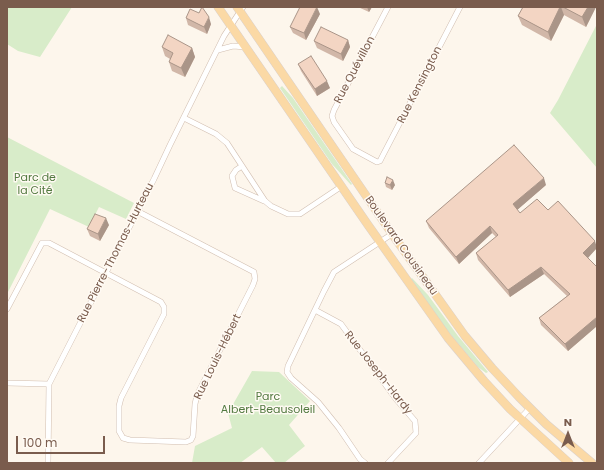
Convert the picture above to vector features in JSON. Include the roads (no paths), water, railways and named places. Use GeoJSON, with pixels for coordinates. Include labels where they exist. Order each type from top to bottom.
{"type":"FeatureCollection","features":[{"type":"Feature","properties":{"kind":"main road","name":"Boulevard Cousineau"},"geometry":{"type":"LineString","coordinates":[[218,7],[433,319],[452,344],[486,384],[520,419],[569,463]]}},
{"type":"Feature","properties":{"kind":"main road","name":"Boulevard Cousineau"},"geometry":{"type":"LineString","coordinates":[[240,9],[392,234],[465,336],[498,375],[530,408],[592,463]]}},
{"type":"Feature","properties":{"kind":"street","name":"Rue Quévillon"},"geometry":{"type":"LineString","coordinates":[[378,162],[359,153],[353,148],[334,122],[332,116],[388,7]]}},
{"type":"Feature","properties":{"kind":"street","name":"Rue Kensington"},"geometry":{"type":"LineString","coordinates":[[378,162],[460,7]]}},
{"type":"Feature","properties":{"kind":"street","name":"Rue Pierre-Thomas-Hurteau"},"geometry":{"type":"LineString","coordinates":[[48,463],[49,384],[240,9]]}},
{"type":"Feature","properties":{"kind":"street"},"geometry":{"type":"LineString","coordinates":[[218,50],[233,46],[246,47]]}},
{"type":"Feature","properties":{"kind":"street"},"geometry":{"type":"LineString","coordinates":[[184,118],[216,134],[227,143],[265,201]]}},
{"type":"Feature","properties":{"kind":"street"},"geometry":{"type":"LineString","coordinates":[[242,166],[236,170],[232,176],[235,188],[265,201],[288,214],[300,214],[342,186]]}},
{"type":"Feature","properties":{"kind":"street","name":"Rue Louis-Hébert"},"geometry":{"type":"LineString","coordinates":[[106,273],[161,302],[164,307],[164,314],[121,398],[119,406],[119,431],[123,438],[130,440],[186,442],[191,440],[193,436],[197,395],[253,285],[255,278],[254,272],[138,211]]}},
{"type":"Feature","properties":{"kind":"street"},"geometry":{"type":"LineString","coordinates":[[365,463],[360,459],[340,428],[318,402],[291,378],[287,372],[288,366],[334,272],[392,234]]}},
{"type":"Feature","properties":{"kind":"street"},"geometry":{"type":"LineString","coordinates":[[7,309],[42,243],[49,243],[106,273]]}},
{"type":"Feature","properties":{"kind":"street","name":"Rue Joseph-Hardy"},"geometry":{"type":"LineString","coordinates":[[315,310],[341,324],[396,399],[415,421],[416,433],[388,463]]}},
{"type":"Feature","properties":{"kind":"street"},"geometry":{"type":"LineString","coordinates":[[7,384],[49,384]]}},
{"type":"Feature","properties":{"kind":"street"},"geometry":{"type":"LineString","coordinates":[[479,463],[530,408]]}},
{"type":"Feature","properties":{"kind":"park label","name":"Parc de la Cité"},"geometry":{"type":"Point","coordinates":[35,184]}},
{"type":"Feature","properties":{"kind":"park label","name":"Parc Albert-Beausoleil"},"geometry":{"type":"Point","coordinates":[268,403]}}]}
